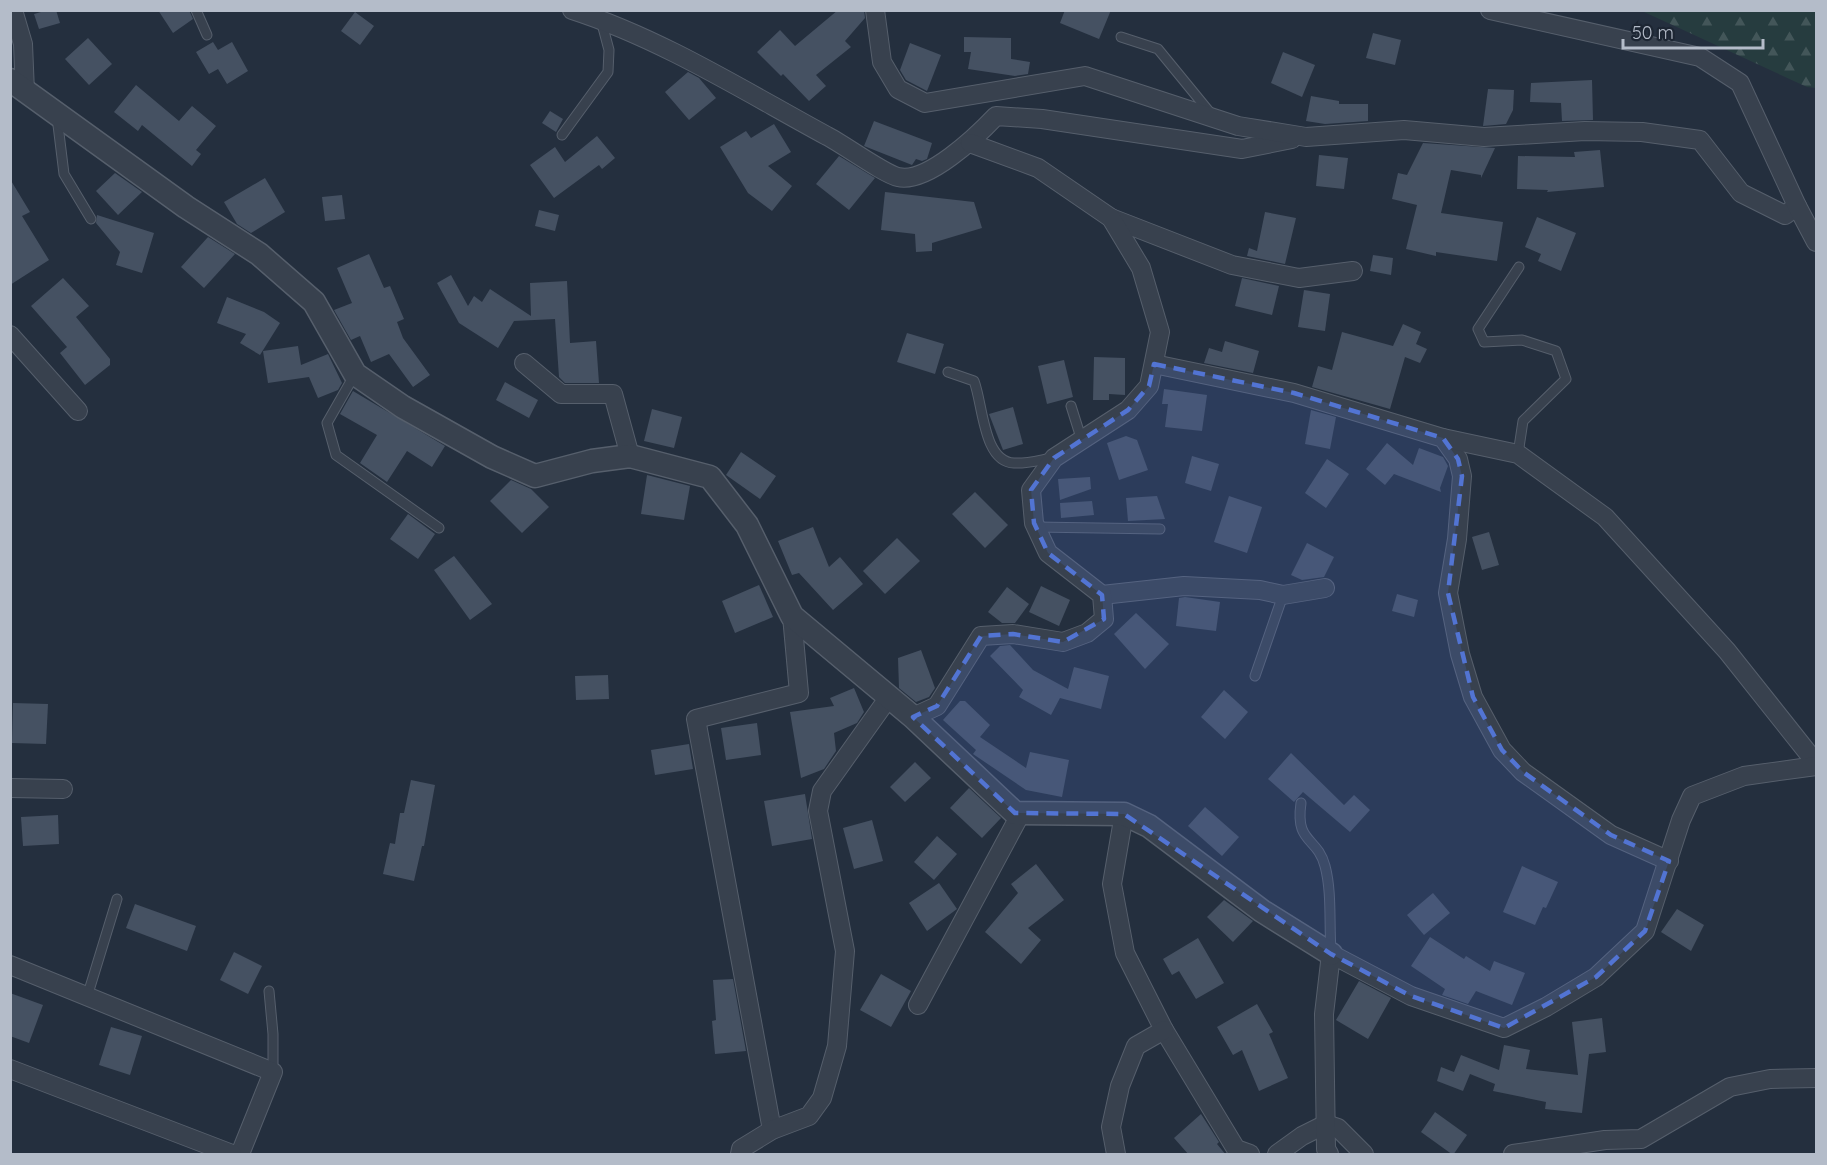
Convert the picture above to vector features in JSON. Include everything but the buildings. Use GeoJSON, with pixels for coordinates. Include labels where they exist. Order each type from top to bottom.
{"type":"FeatureCollection","features":[{"type":"Feature","properties":{"kind":"street"},"geometry":{"type":"LineString","coordinates":[[13,10],[22,44],[18,86],[186,207],[259,254],[291,281],[315,302],[355,374],[413,412],[492,457],[535,476],[592,461],[630,456],[710,477],[747,525],[792,616],[799,693],[696,719],[772,1130]]}},
{"type":"Feature","properties":{"kind":"street"},"geometry":{"type":"LineString","coordinates":[[573,10],[630,31],[898,177],[926,173],[970,143],[996,116],[1042,119],[1242,149],[1306,137],[1404,130],[1484,137],[1585,131],[1642,132],[1700,140],[1741,193],[1785,215],[1797,206]]}},
{"type":"Feature","properties":{"kind":"street"},"geometry":{"type":"LineString","coordinates":[[875,10],[882,62],[898,89],[925,104],[1085,76],[1238,126],[1306,137]]}},
{"type":"Feature","properties":{"kind":"street"},"geometry":{"type":"LineString","coordinates":[[1490,10],[1700,57],[1740,83],[1816,242]]}},
{"type":"Feature","properties":{"kind":"street"},"geometry":{"type":"LineString","coordinates":[[970,143],[1038,168],[1111,218],[1232,265],[1299,278],[1353,271]]}},
{"type":"Feature","properties":{"kind":"street"},"geometry":{"type":"LineString","coordinates":[[1111,218],[1141,268],[1160,332],[1154,364],[1149,386],[1128,410],[1054,458],[1031,490],[1036,527],[1048,553],[1102,595],[1184,585],[1260,590],[1283,595],[1324,588]]}},
{"type":"Feature","properties":{"kind":"street"},"geometry":{"type":"LineString","coordinates":[[10,335],[78,411]]}},
{"type":"Feature","properties":{"kind":"street"},"geometry":{"type":"LineString","coordinates":[[524,363],[561,393],[613,394],[630,456]]}},
{"type":"Feature","properties":{"kind":"street"},"geometry":{"type":"LineString","coordinates":[[792,616],[913,717],[1015,813],[1124,814],[1149,826],[1262,911],[1331,954],[1411,996],[1504,1028],[1546,1007],[1596,977],[1645,931],[1681,820],[1692,796],[1744,776],[1816,765],[1726,651],[1605,517],[1518,454],[1443,438],[1294,393],[1154,364]]}},
{"type":"Feature","properties":{"kind":"street"},"geometry":{"type":"LineString","coordinates":[[1443,438],[1458,459],[1462,476],[1457,539],[1448,593],[1460,654],[1478,706],[1502,750],[1523,772],[1611,836],[1669,861]]}},
{"type":"Feature","properties":{"kind":"street"},"geometry":{"type":"LineString","coordinates":[[913,717],[937,706],[981,636],[1013,634],[1063,642],[1087,633],[1104,619],[1102,595]]}},
{"type":"Feature","properties":{"kind":"street"},"geometry":{"type":"LineString","coordinates":[[740,1155],[741,1149],[772,1130],[809,1116],[822,1098],[837,1046],[845,951],[818,811],[822,791],[889,697]]}},
{"type":"Feature","properties":{"kind":"street"},"geometry":{"type":"LineString","coordinates":[[10,788],[63,789]]}},
{"type":"Feature","properties":{"kind":"street"},"geometry":{"type":"LineString","coordinates":[[918,1005],[1021,813]]}},
{"type":"Feature","properties":{"kind":"street"},"geometry":{"type":"LineString","coordinates":[[1124,814],[1112,884],[1125,953],[1164,1030],[1236,1149],[1250,1155]]}},
{"type":"Feature","properties":{"kind":"street"},"geometry":{"type":"LineString","coordinates":[[1329,1155],[1326,1149],[1324,1014],[1331,954]]}},
{"type":"Feature","properties":{"kind":"street"},"geometry":{"type":"LineString","coordinates":[[10,965],[273,1072],[240,1155]]}},
{"type":"Feature","properties":{"kind":"street"},"geometry":{"type":"LineString","coordinates":[[1116,1155],[1111,1127],[1120,1086],[1136,1047],[1164,1030]]}},
{"type":"Feature","properties":{"kind":"street"},"geometry":{"type":"LineString","coordinates":[[10,1070],[232,1155]]}},
{"type":"Feature","properties":{"kind":"street"},"geometry":{"type":"LineString","coordinates":[[1513,1155],[1605,1140],[1641,1139],[1730,1087],[1770,1079],[1816,1078]]}},
{"type":"Feature","properties":{"kind":"street"},"geometry":{"type":"LineString","coordinates":[[1276,1155],[1302,1136],[1326,1124],[1338,1128],[1364,1155]]}},
{"type":"Feature","properties":{"kind":"lane"},"geometry":{"type":"LineString","coordinates":[[196,10],[207,35]]}},
{"type":"Feature","properties":{"kind":"lane"},"geometry":{"type":"LineString","coordinates":[[562,135],[608,72],[609,50],[601,20]]}},
{"type":"Feature","properties":{"kind":"lane"},"geometry":{"type":"LineString","coordinates":[[1121,37],[1158,49],[1215,119]]}},
{"type":"Feature","properties":{"kind":"lane"},"geometry":{"type":"LineString","coordinates":[[57,115],[64,174],[91,219]]}},
{"type":"Feature","properties":{"kind":"lane"},"geometry":{"type":"LineString","coordinates":[[1518,454],[1523,421],[1566,379],[1556,351],[1522,340],[1484,342],[1478,329],[1519,267]]}},
{"type":"Feature","properties":{"kind":"lane"},"geometry":{"type":"LineString","coordinates":[[948,372],[974,381],[989,443],[994,453],[1003,461],[1015,464],[1054,458]]}},
{"type":"Feature","properties":{"kind":"lane"},"geometry":{"type":"LineString","coordinates":[[355,374],[327,423],[336,455],[439,528]]}},
{"type":"Feature","properties":{"kind":"lane"},"geometry":{"type":"LineString","coordinates":[[1071,406],[1082,441]]}},
{"type":"Feature","properties":{"kind":"lane"},"geometry":{"type":"LineString","coordinates":[[1036,527],[1160,529]]}},
{"type":"Feature","properties":{"kind":"lane"},"geometry":{"type":"LineString","coordinates":[[1255,676],[1283,595]]}},
{"type":"Feature","properties":{"kind":"lane"},"geometry":{"type":"LineString","coordinates":[[1301,803],[1300,827],[1321,855],[1326,870],[1331,954]]}},
{"type":"Feature","properties":{"kind":"lane"},"geometry":{"type":"LineString","coordinates":[[87,997],[117,899]]}},
{"type":"Feature","properties":{"kind":"lane"},"geometry":{"type":"LineString","coordinates":[[269,991],[273,1034],[273,1072]]}},
{"type":"Feature","properties":{"kind":"highlighted area"},"geometry":{"type":"Polygon","coordinates":[[[1154,364],[1294,393],[1443,438],[1458,459],[1462,476],[1448,593],[1473,697],[1502,750],[1523,772],[1611,835],[1669,861],[1645,931],[1596,977],[1504,1028],[1411,996],[1331,954],[1124,814],[1015,813],[913,717],[937,706],[981,636],[1013,634],[1063,642],[1104,619],[1102,595],[1048,553],[1034,523],[1031,490],[1054,458],[1128,410],[1149,386],[1154,364]]]}},
{"type":"Feature","properties":{"kind":"green space"},"geometry":{"type":"Polygon","coordinates":[[[1642,11],[1816,11],[1816,88],[1807,87],[1642,11]]]}}]}
